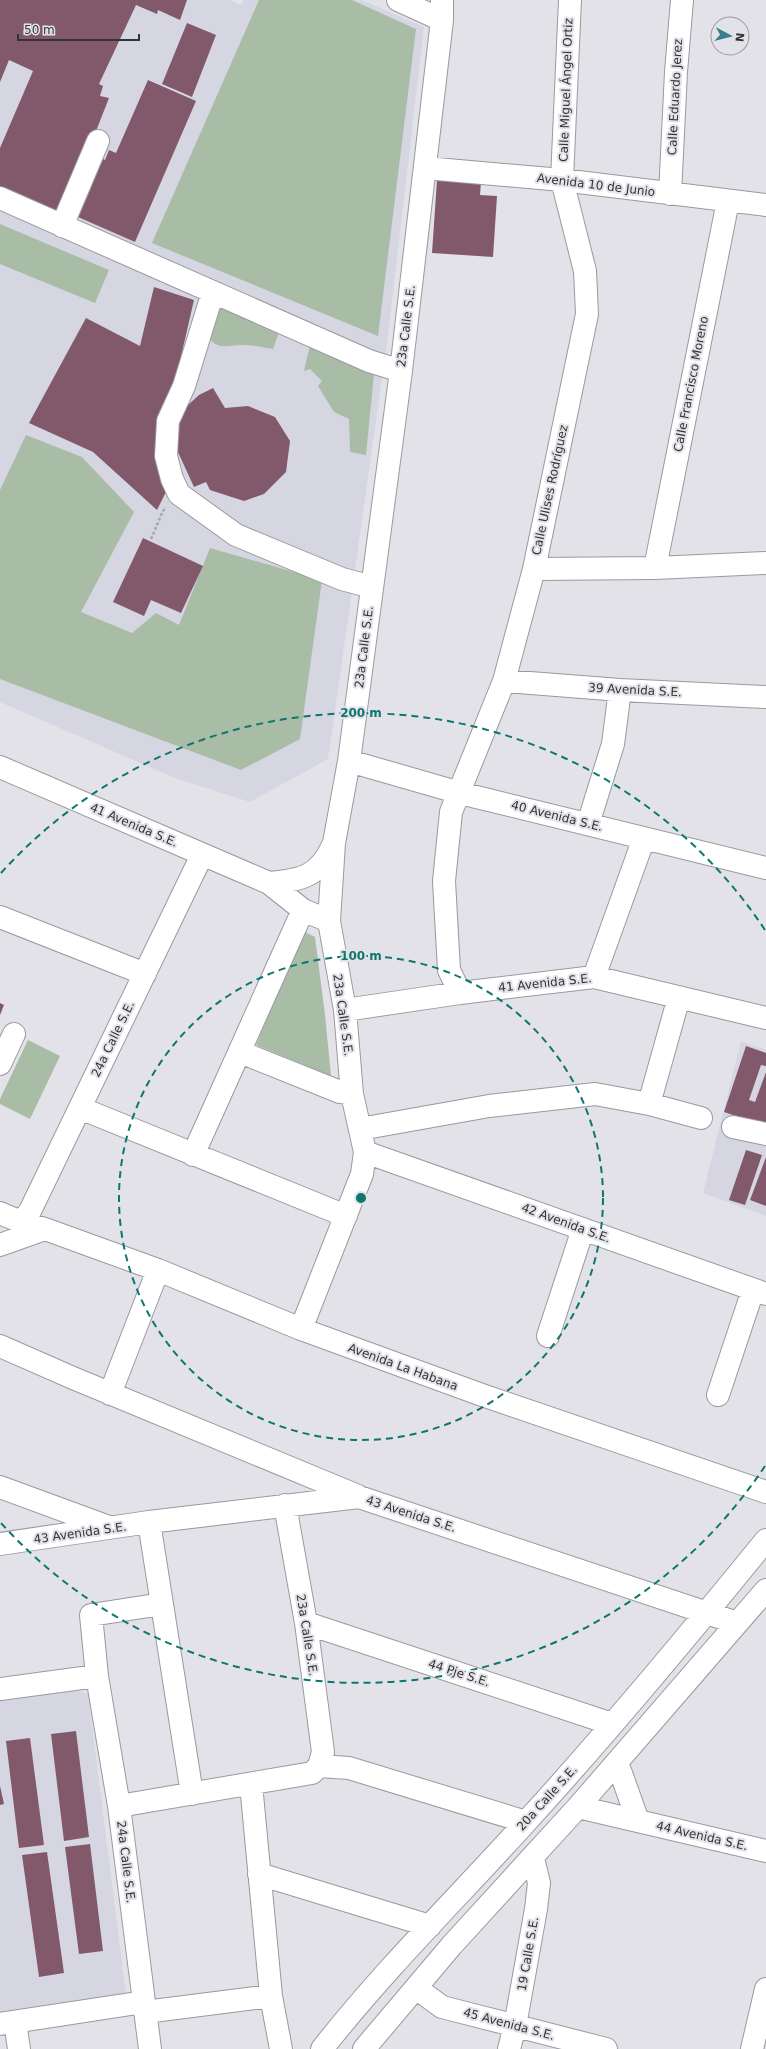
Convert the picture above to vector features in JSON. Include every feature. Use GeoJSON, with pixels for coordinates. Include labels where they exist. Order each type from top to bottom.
{"type":"FeatureCollection","features":[{"type":"Feature","properties":{"kind":"street"},"geometry":{"type":"LineString","coordinates":[[398,0],[442,10]]}},
{"type":"Feature","properties":{"kind":"street","name":"Calle Miguel Ángel Ortiz"},"geometry":{"type":"LineString","coordinates":[[562,180],[570,0]]}},
{"type":"Feature","properties":{"kind":"street","name":"Calle Eduardo Jerez"},"geometry":{"type":"LineString","coordinates":[[670,194],[682,0]]}},
{"type":"Feature","properties":{"kind":"street","name":"23a Calle S.E."},"geometry":{"type":"LineString","coordinates":[[301,1329],[362,1174],[365,1152],[352,1094],[345,1010],[328,921],[334,843],[349,761],[401,371],[442,10]]}},
{"type":"Feature","properties":{"kind":"street"},"geometry":{"type":"LineString","coordinates":[[62,226],[98,140]]}},
{"type":"Feature","properties":{"kind":"street","name":"Avenida 10 de Junio"},"geometry":{"type":"LineString","coordinates":[[425,168],[562,180],[766,205]]}},
{"type":"Feature","properties":{"kind":"street","name":"Calle Ulises Rodríguez"},"geometry":{"type":"LineString","coordinates":[[460,993],[450,970],[444,881],[451,812],[460,793],[504,681],[534,569],[587,314],[585,271],[562,180]]}},
{"type":"Feature","properties":{"kind":"street"},"geometry":{"type":"LineString","coordinates":[[0,198],[369,361],[401,371]]}},
{"type":"Feature","properties":{"kind":"street","name":"Calle Francisco Moreno"},"geometry":{"type":"LineString","coordinates":[[655,568],[728,201]]}},
{"type":"Feature","properties":{"kind":"street"},"geometry":{"type":"LineString","coordinates":[[213,292],[184,386],[168,421],[166,456],[172,479],[179,494],[236,535],[342,579],[372,587]]}},
{"type":"Feature","properties":{"kind":"street"},"geometry":{"type":"LineString","coordinates":[[534,569],[655,568],[766,563]]}},
{"type":"Feature","properties":{"kind":"street","name":"39 Avenida S.E."},"geometry":{"type":"LineString","coordinates":[[504,681],[620,690],[766,697]]}},
{"type":"Feature","properties":{"kind":"street"},"geometry":{"type":"LineString","coordinates":[[588,824],[613,744],[620,690]]}},
{"type":"Feature","properties":{"kind":"street","name":"40 Avenida S.E."},"geometry":{"type":"LineString","coordinates":[[349,761],[460,793],[766,868]]}},
{"type":"Feature","properties":{"kind":"street","name":"41 Avenida S.E."},"geometry":{"type":"LineString","coordinates":[[0,767],[269,883],[303,910],[328,921]]}},
{"type":"Feature","properties":{"kind":"street"},"geometry":{"type":"LineString","coordinates":[[594,977],[644,838]]}},
{"type":"Feature","properties":{"kind":"street","name":"41 Avenida S.E."},"geometry":{"type":"LineString","coordinates":[[269,883],[298,880],[314,872],[327,859],[334,843]]}},
{"type":"Feature","properties":{"kind":"street","name":"24a Calle S.E."},"geometry":{"type":"LineString","coordinates":[[21,1222],[30,1211],[202,855]]}},
{"type":"Feature","properties":{"kind":"street"},"geometry":{"type":"LineString","coordinates":[[193,1155],[303,910]]}},
{"type":"Feature","properties":{"kind":"street"},"geometry":{"type":"LineString","coordinates":[[0,917],[145,974]]}},
{"type":"Feature","properties":{"kind":"street","name":"41 Avenida S.E."},"geometry":{"type":"LineString","coordinates":[[345,1010],[460,993],[594,977],[766,1018]]}},
{"type":"Feature","properties":{"kind":"street"},"geometry":{"type":"LineString","coordinates":[[649,1104],[679,997]]}},
{"type":"Feature","properties":{"kind":"street"},"geometry":{"type":"LineString","coordinates":[[0,1064],[14,1034]]}},
{"type":"Feature","properties":{"kind":"street"},"geometry":{"type":"LineString","coordinates":[[240,1052],[340,1092],[352,1094]]}},
{"type":"Feature","properties":{"kind":"street"},"geometry":{"type":"LineString","coordinates":[[360,1129],[490,1106],[595,1094],[649,1104],[701,1118]]}},
{"type":"Feature","properties":{"kind":"street"},"geometry":{"type":"LineString","coordinates":[[80,1108],[346,1216]]}},
{"type":"Feature","properties":{"kind":"street"},"geometry":{"type":"LineString","coordinates":[[733,1127],[766,1134]]}},
{"type":"Feature","properties":{"kind":"street","name":"42 Avenida S.E."},"geometry":{"type":"LineString","coordinates":[[365,1152],[760,1292]]}},
{"type":"Feature","properties":{"kind":"street","name":"Avenida La Habana"},"geometry":{"type":"LineString","coordinates":[[0,1213],[21,1222],[45,1229],[158,1270],[301,1329],[482,1395],[766,1492]]}},
{"type":"Feature","properties":{"kind":"street"},"geometry":{"type":"LineString","coordinates":[[0,1245],[45,1229]]}},
{"type":"Feature","properties":{"kind":"street"},"geometry":{"type":"LineString","coordinates":[[548,1336],[583,1229]]}},
{"type":"Feature","properties":{"kind":"street"},"geometry":{"type":"LineString","coordinates":[[110,1394],[158,1270]]}},
{"type":"Feature","properties":{"kind":"street"},"geometry":{"type":"LineString","coordinates":[[718,1395],[760,1292]]}},
{"type":"Feature","properties":{"kind":"street"},"geometry":{"type":"LineString","coordinates":[[0,1346],[110,1394],[359,1497]]}},
{"type":"Feature","properties":{"kind":"street"},"geometry":{"type":"LineString","coordinates":[[0,1487],[112,1528]]}},
{"type":"Feature","properties":{"kind":"street","name":"43 Avenida S.E."},"geometry":{"type":"LineString","coordinates":[[0,1544],[149,1522],[359,1497],[737,1623]]}},
{"type":"Feature","properties":{"kind":"street","name":"23a Calle S.E."},"geometry":{"type":"LineString","coordinates":[[285,1505],[306,1623],[323,1752],[319,1766]]}},
{"type":"Feature","properties":{"kind":"street"},"geometry":{"type":"LineString","coordinates":[[149,1522],[192,1794]]}},
{"type":"Feature","properties":{"kind":"street","name":"20a Calle S.E."},"geometry":{"type":"LineString","coordinates":[[322,2049],[343,2023],[526,1822],[612,1724],[766,1540]]}},
{"type":"Feature","properties":{"kind":"street"},"geometry":{"type":"LineString","coordinates":[[364,2049],[452,1945],[533,1858],[737,1623],[762,1600]]}},
{"type":"Feature","properties":{"kind":"street","name":"24a Calle S.E."},"geometry":{"type":"LineString","coordinates":[[150,2049],[119,1806],[97,1676],[91,1615],[162,1604]]}},
{"type":"Feature","properties":{"kind":"street","name":"44 Pje S.E."},"geometry":{"type":"LineString","coordinates":[[306,1623],[612,1724]]}},
{"type":"Feature","properties":{"kind":"street"},"geometry":{"type":"LineString","coordinates":[[0,1689],[97,1676]]}},
{"type":"Feature","properties":{"kind":"street"},"geometry":{"type":"LineString","coordinates":[[617,1762],[638,1821]]}},
{"type":"Feature","properties":{"kind":"street"},"geometry":{"type":"LineString","coordinates":[[119,1806],[312,1773],[319,1766],[349,1768],[526,1822]]}},
{"type":"Feature","properties":{"kind":"street"},"geometry":{"type":"LineString","coordinates":[[251,1784],[271,1996],[281,2049]]}},
{"type":"Feature","properties":{"kind":"street","name":"44 Avenida S.E."},"geometry":{"type":"LineString","coordinates":[[578,1807],[766,1851]]}},
{"type":"Feature","properties":{"kind":"street","name":"19 Calle S.E."},"geometry":{"type":"LineString","coordinates":[[509,2049],[515,2026],[536,1909],[539,1883],[533,1858]]}},
{"type":"Feature","properties":{"kind":"street"},"geometry":{"type":"LineString","coordinates":[[259,1874],[430,1926]]}},
{"type":"Feature","properties":{"kind":"street","name":"45 Avenida S.E."},"geometry":{"type":"LineString","coordinates":[[416,1988],[442,2007],[606,2049]]}},
{"type":"Feature","properties":{"kind":"street"},"geometry":{"type":"LineString","coordinates":[[752,2049],[766,1989]]}},
{"type":"Feature","properties":{"kind":"street"},"geometry":{"type":"LineString","coordinates":[[19,2049],[7,2023],[144,2007],[271,1996]]}},
{"type":"Feature","properties":{"kind":"path"},"geometry":{"type":"LineString","coordinates":[[151,539],[163,511],[179,494]]}},
{"type":"Feature","properties":{"kind":"shaded area"},"geometry":{"type":"Polygon","coordinates":[[[0,0],[230,0],[240,5],[244,0],[362,0],[424,27],[387,344],[328,759],[250,802],[175,778],[0,702],[0,0]]]}},
{"type":"Feature","properties":{"kind":"shaded area"},"geometry":{"type":"Polygon","coordinates":[[[741,1041],[766,1050],[766,1216],[703,1193],[741,1041]]]}},
{"type":"Feature","properties":{"kind":"shaded area"},"geometry":{"type":"Polygon","coordinates":[[[71,1688],[88,1694],[126,1995],[0,2013],[0,1697],[71,1688]]]}},
{"type":"Feature","properties":{"kind":"green space"},"geometry":{"type":"Polygon","coordinates":[[[259,0],[352,0],[416,29],[378,336],[152,243],[259,0]]]}},
{"type":"Feature","properties":{"kind":"green space"},"geometry":{"type":"Polygon","coordinates":[[[0,224],[109,270],[95,303],[0,264],[0,224]]]}},
{"type":"Feature","properties":{"kind":"green space"},"geometry":{"type":"Polygon","coordinates":[[[218,299],[281,327],[273,349],[248,345],[219,346],[215,344],[206,334],[218,299]]]}},
{"type":"Feature","properties":{"kind":"green space"},"geometry":{"type":"Polygon","coordinates":[[[310,345],[375,363],[366,455],[350,452],[349,419],[334,412],[318,386],[322,381],[310,369],[304,371],[310,345]]]}},
{"type":"Feature","properties":{"kind":"green space"},"geometry":{"type":"Polygon","coordinates":[[[26,435],[82,457],[134,512],[81,612],[132,633],[156,613],[179,625],[210,548],[322,580],[300,739],[241,770],[0,679],[0,490],[26,435]]]}},
{"type":"Feature","properties":{"kind":"green space"},"geometry":{"type":"Polygon","coordinates":[[[303,931],[315,937],[331,1076],[256,1045],[303,931]]]}},
{"type":"Feature","properties":{"kind":"green space"},"geometry":{"type":"Polygon","coordinates":[[[28,1040],[60,1056],[30,1119],[0,1104],[0,1099],[28,1040]]]}},
{"type":"Feature","properties":{"kind":"building"},"geometry":{"type":"Polygon","coordinates":[[[0,0],[187,0],[180,20],[158,10],[157,14],[136,5],[99,84],[103,86],[100,96],[109,98],[61,220],[0,194],[0,148],[33,71],[9,60],[0,82],[0,0]]]}},
{"type":"Feature","properties":{"kind":"building"},"geometry":{"type":"Polygon","coordinates":[[[187,23],[216,35],[192,97],[162,84],[187,23]]]}},
{"type":"Feature","properties":{"kind":"building"},"geometry":{"type":"Polygon","coordinates":[[[148,80],[196,101],[135,242],[78,217],[91,188],[84,185],[97,156],[105,160],[109,150],[116,153],[148,80]]]}},
{"type":"Feature","properties":{"kind":"building"},"geometry":{"type":"Polygon","coordinates":[[[437,180],[481,182],[480,195],[497,196],[493,257],[432,253],[437,180]]]}},
{"type":"Feature","properties":{"kind":"building"},"geometry":{"type":"Polygon","coordinates":[[[154,287],[194,300],[167,417],[156,445],[158,472],[168,488],[157,510],[93,452],[29,423],[86,318],[140,346],[154,287]]]}},
{"type":"Feature","properties":{"kind":"building"},"geometry":{"type":"Polygon","coordinates":[[[213,388],[225,408],[248,406],[275,417],[290,441],[286,472],[264,494],[244,501],[210,490],[206,482],[194,487],[177,450],[178,424],[187,406],[199,395],[213,388]]]}},
{"type":"Feature","properties":{"kind":"building"},"geometry":{"type":"Polygon","coordinates":[[[143,538],[203,566],[181,613],[151,600],[144,616],[113,602],[143,538]]]}},
{"type":"Feature","properties":{"kind":"building"},"geometry":{"type":"Polygon","coordinates":[[[0,1003],[4,1005],[0,1015],[0,1003]]]}},
{"type":"Feature","properties":{"kind":"building"},"geometry":{"type":"Polygon","coordinates":[[[746,1046],[766,1053],[766,1066],[761,1065],[749,1100],[755,1102],[766,1072],[766,1126],[724,1112],[746,1046]]]}},
{"type":"Feature","properties":{"kind":"building"},"geometry":{"type":"Polygon","coordinates":[[[746,1150],[762,1155],[745,1205],[729,1200],[746,1150]]]}},
{"type":"Feature","properties":{"kind":"building"},"geometry":{"type":"Polygon","coordinates":[[[766,1157],[766,1206],[750,1200],[766,1157]]]}},
{"type":"Feature","properties":{"kind":"building"},"geometry":{"type":"Polygon","coordinates":[[[76,1731],[89,1837],[64,1841],[51,1734],[76,1731]]]}},
{"type":"Feature","properties":{"kind":"building"},"geometry":{"type":"Polygon","coordinates":[[[30,1738],[44,1845],[19,1848],[6,1741],[30,1738]]]}},
{"type":"Feature","properties":{"kind":"building"},"geometry":{"type":"Polygon","coordinates":[[[0,1786],[4,1804],[0,1805],[0,1786]]]}},
{"type":"Feature","properties":{"kind":"building"},"geometry":{"type":"Polygon","coordinates":[[[90,1844],[103,1951],[79,1954],[65,1847],[90,1844]]]}},
{"type":"Feature","properties":{"kind":"building"},"geometry":{"type":"Polygon","coordinates":[[[47,1852],[64,1973],[39,1977],[22,1855],[47,1852]]]}}]}
